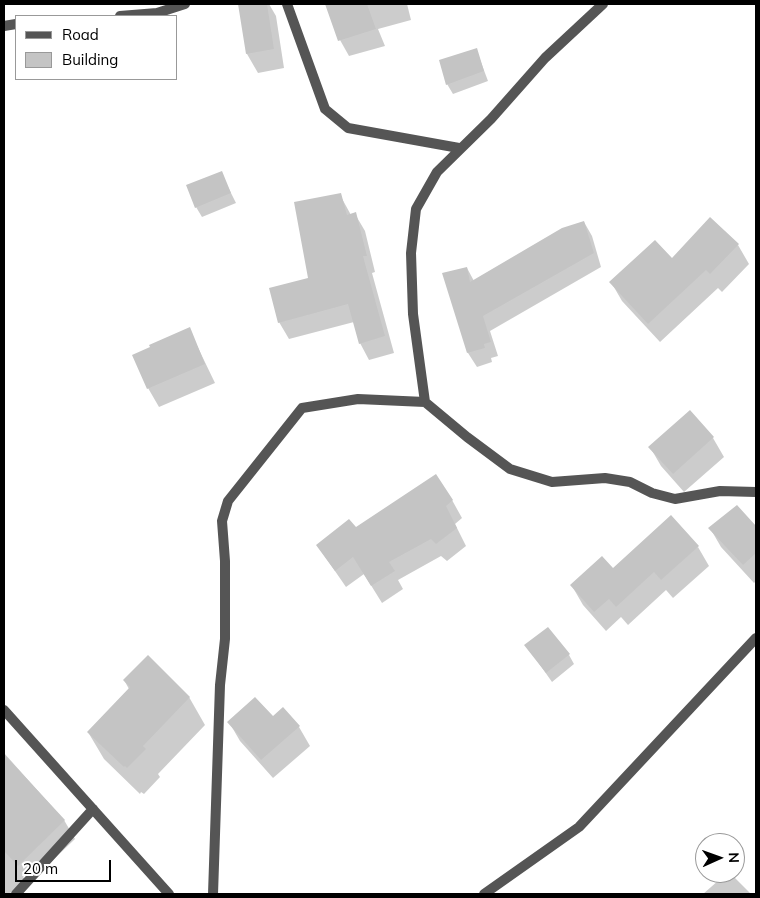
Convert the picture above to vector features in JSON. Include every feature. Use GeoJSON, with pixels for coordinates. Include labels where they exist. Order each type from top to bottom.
{"type":"FeatureCollection","features":[{"type":"Feature","properties":{"kind":"street"},"geometry":{"type":"LineString","coordinates":[[132,15],[157,13],[184,4]]}},
{"type":"Feature","properties":{"kind":"street"},"geometry":{"type":"LineString","coordinates":[[287,4],[325,109],[348,128],[459,148]]}},
{"type":"Feature","properties":{"kind":"street"},"geometry":{"type":"LineString","coordinates":[[425,402],[413,314],[411,253],[416,209],[437,172],[459,148],[491,119],[545,58],[604,4]]}},
{"type":"Feature","properties":{"kind":"street"},"geometry":{"type":"LineString","coordinates":[[213,894],[220,685],[224,638],[225,561],[222,521],[228,500],[302,408],[358,399],[425,402],[510,469],[552,482],[605,478],[630,482],[652,493],[675,499],[720,491],[756,492]]}},
{"type":"Feature","properties":{"kind":"street"},"geometry":{"type":"LineString","coordinates":[[484,894],[578,827],[756,638]]}},
{"type":"Feature","properties":{"kind":"street"},"geometry":{"type":"LineString","coordinates":[[4,710],[169,894]]}},
{"type":"Feature","properties":{"kind":"street"},"geometry":{"type":"LineString","coordinates":[[16,894],[93,809]]}},
{"type":"Feature","properties":{"kind":"building"},"geometry":{"type":"Polygon","coordinates":[[[238,4],[267,4],[274,49],[246,54],[238,4]]]}},
{"type":"Feature","properties":{"kind":"building"},"geometry":{"type":"Polygon","coordinates":[[[325,4],[367,4],[376,29],[338,41],[325,4]]]}},
{"type":"Feature","properties":{"kind":"building"},"geometry":{"type":"Polygon","coordinates":[[[477,48],[484,71],[446,85],[439,60],[477,48]]]}},
{"type":"Feature","properties":{"kind":"building"},"geometry":{"type":"Polygon","coordinates":[[[222,171],[231,193],[195,208],[186,185],[222,171]]]}},
{"type":"Feature","properties":{"kind":"building"},"geometry":{"type":"Polygon","coordinates":[[[341,193],[347,215],[356,212],[367,256],[363,256],[385,336],[359,344],[348,304],[278,323],[269,288],[308,278],[294,202],[341,193]]]}},
{"type":"Feature","properties":{"kind":"building"},"geometry":{"type":"Polygon","coordinates":[[[710,217],[739,244],[710,274],[706,270],[648,324],[609,282],[655,240],[672,258],[710,217]]]}},
{"type":"Feature","properties":{"kind":"building"},"geometry":{"type":"Polygon","coordinates":[[[584,221],[594,253],[483,316],[491,342],[484,344],[485,348],[467,353],[442,273],[467,267],[470,282],[562,228],[584,221]]]}},
{"type":"Feature","properties":{"kind":"building"},"geometry":{"type":"Polygon","coordinates":[[[190,327],[205,364],[147,389],[132,355],[150,347],[149,345],[190,327]]]}},
{"type":"Feature","properties":{"kind":"building"},"geometry":{"type":"Polygon","coordinates":[[[690,410],[714,437],[673,474],[648,447],[690,410]]]}},
{"type":"Feature","properties":{"kind":"building"},"geometry":{"type":"Polygon","coordinates":[[[436,474],[453,500],[446,506],[457,528],[436,544],[431,539],[389,562],[395,571],[371,586],[353,557],[335,571],[316,545],[349,519],[356,527],[436,474]]]}},
{"type":"Feature","properties":{"kind":"building"},"geometry":{"type":"Polygon","coordinates":[[[737,505],[756,526],[756,553],[743,565],[708,528],[737,505]]]}},
{"type":"Feature","properties":{"kind":"building"},"geometry":{"type":"Polygon","coordinates":[[[671,515],[699,546],[661,580],[654,572],[616,607],[609,599],[594,612],[570,585],[602,556],[613,568],[671,515]]]}},
{"type":"Feature","properties":{"kind":"building"},"geometry":{"type":"Polygon","coordinates":[[[548,627],[570,654],[546,673],[524,645],[548,627]]]}},
{"type":"Feature","properties":{"kind":"building"},"geometry":{"type":"Polygon","coordinates":[[[148,655],[190,697],[143,746],[146,749],[127,768],[87,732],[130,687],[123,680],[148,655]]]}},
{"type":"Feature","properties":{"kind":"building"},"geometry":{"type":"Polygon","coordinates":[[[255,697],[273,716],[283,707],[300,726],[261,760],[227,722],[255,697]]]}},
{"type":"Feature","properties":{"kind":"building"},"geometry":{"type":"Polygon","coordinates":[[[4,754],[65,820],[18,866],[4,851],[4,754]]]}}]}
